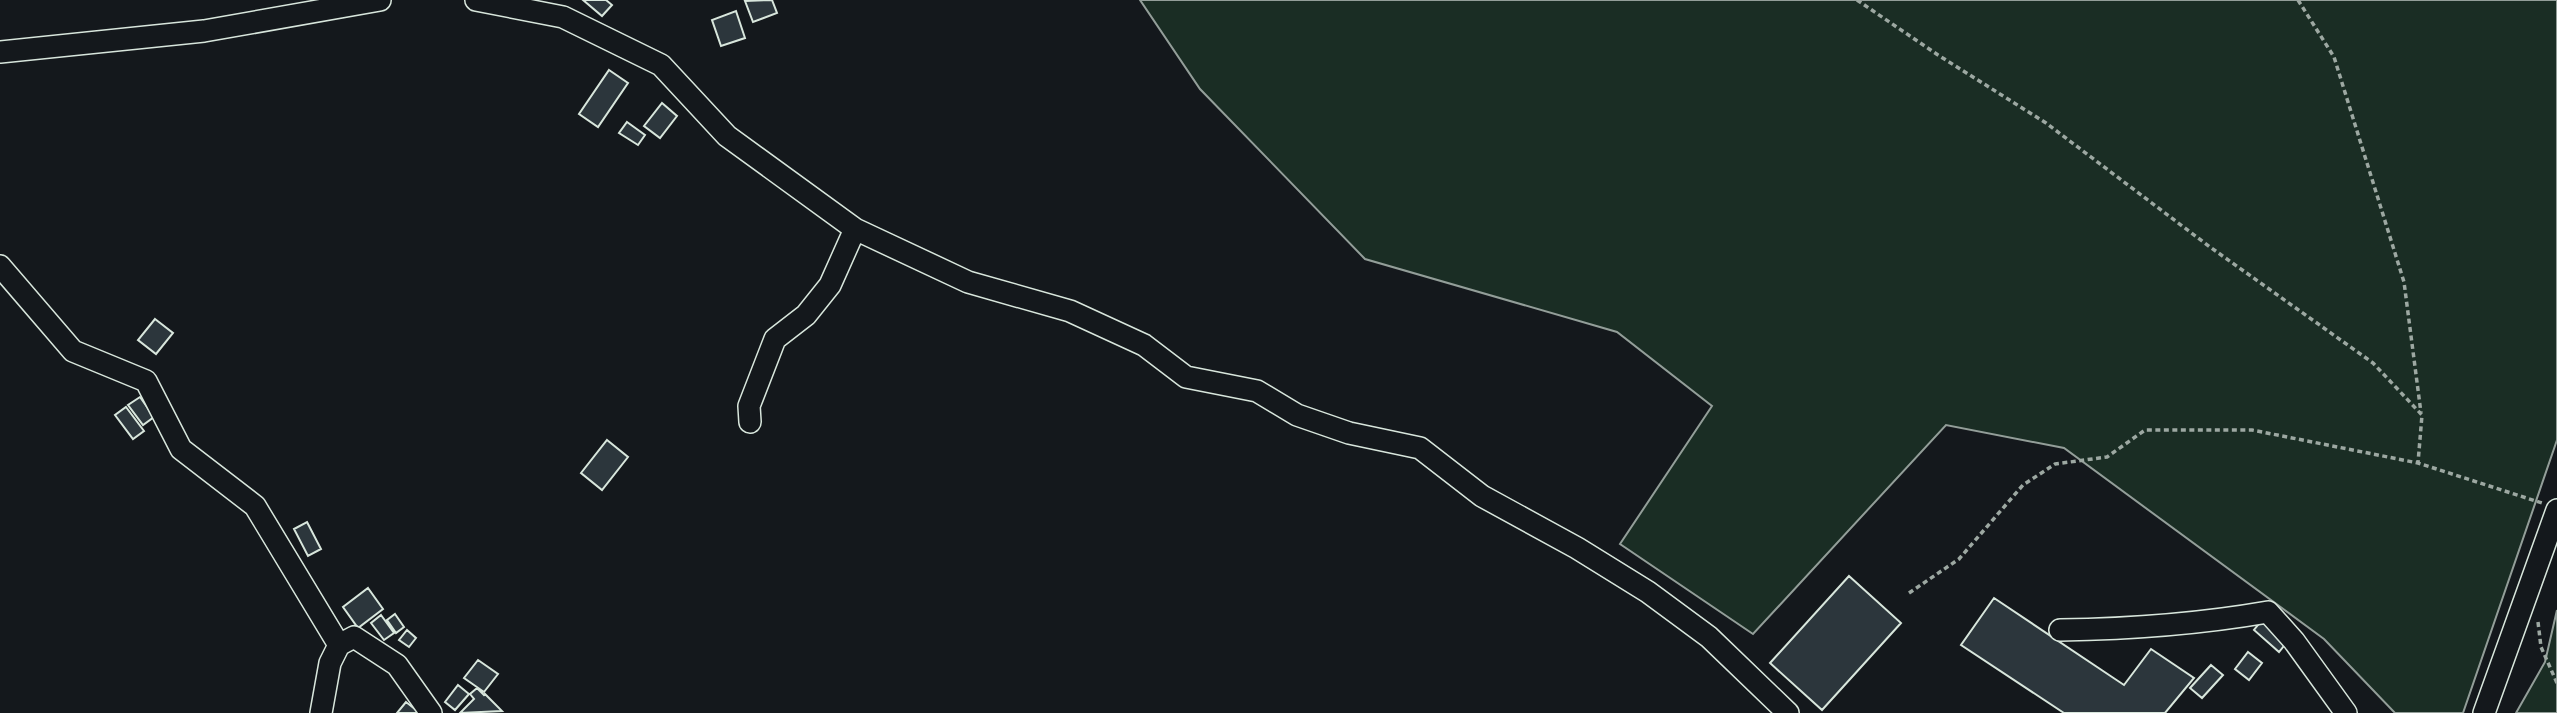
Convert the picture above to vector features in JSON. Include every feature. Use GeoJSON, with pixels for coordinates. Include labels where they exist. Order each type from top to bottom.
{"type":"FeatureCollection","features":[{"type":"Feature","properties":{"kind":"street"},"geometry":{"type":"LineString","coordinates":[[0,52],[204,31],[380,0]]}},
{"type":"Feature","properties":{"kind":"street"},"geometry":{"type":"LineString","coordinates":[[476,0],[563,17],[661,65],[727,136],[855,229],[968,282],[1070,311],[1144,345],[1186,377],[1257,391],[1297,415],[1349,433],[1420,448],[1482,496],[1577,548],[1648,592],[1709,638],[1788,713]]}},
{"type":"Feature","properties":{"kind":"street"},"geometry":{"type":"LineString","coordinates":[[750,422],[748,406],[775,339],[806,316],[830,285],[855,229]]}},
{"type":"Feature","properties":{"kind":"street"},"geometry":{"type":"LineString","coordinates":[[0,266],[73,351],[146,381],[181,449],[255,506],[339,645]]}},
{"type":"Feature","properties":{"kind":"street"},"geometry":{"type":"LineString","coordinates":[[2484,713],[2551,508]]}},
{"type":"Feature","properties":{"kind":"street"},"geometry":{"type":"LineString","coordinates":[[2060,630],[2132,629],[2214,622],[2269,612],[2294,641],[2346,713]]}},
{"type":"Feature","properties":{"kind":"street"},"geometry":{"type":"LineString","coordinates":[[321,713],[330,663],[339,645],[354,638],[397,665],[431,713]]}},
{"type":"Feature","properties":{"kind":"path"},"geometry":{"type":"LineString","coordinates":[[1857,0],[2046,123],[2210,247],[2373,363],[2422,415]]}},
{"type":"Feature","properties":{"kind":"path"},"geometry":{"type":"LineString","coordinates":[[2298,0],[2334,57],[2404,282],[2422,415],[2418,463]]}},
{"type":"Feature","properties":{"kind":"path"},"geometry":{"type":"LineString","coordinates":[[1909,593],[1959,559],[2023,485],[2054,464],[2107,457],[2145,430],[2252,430],[2418,463],[2551,508]]}},
{"type":"Feature","properties":{"kind":"path"},"geometry":{"type":"LineString","coordinates":[[2538,620],[2541,647],[2557,683]]}},
{"type":"Feature","properties":{"kind":"green space"},"geometry":{"type":"Polygon","coordinates":[[[1140,0],[2557,0],[2557,440],[2463,713],[2395,713],[2324,639],[2064,448],[1946,425],[1753,634],[1620,544],[1712,406],[1617,332],[1365,259],[1200,89],[1140,0]]]}},
{"type":"Feature","properties":{"kind":"green space"},"geometry":{"type":"Polygon","coordinates":[[[2557,610],[2557,713],[2516,713],[2545,662],[2557,610]]]}},
{"type":"Feature","properties":{"kind":"building"},"geometry":{"type":"Polygon","coordinates":[[[583,0],[606,0],[612,5],[602,16],[583,0]]]}},
{"type":"Feature","properties":{"kind":"building"},"geometry":{"type":"Polygon","coordinates":[[[772,0],[777,13],[753,22],[745,1],[772,0]]]}},
{"type":"Feature","properties":{"kind":"building"},"geometry":{"type":"Polygon","coordinates":[[[736,11],[745,38],[721,46],[712,20],[736,11]]]}},
{"type":"Feature","properties":{"kind":"building"},"geometry":{"type":"Polygon","coordinates":[[[609,70],[628,83],[598,127],[579,114],[609,70]]]}},
{"type":"Feature","properties":{"kind":"building"},"geometry":{"type":"Polygon","coordinates":[[[662,103],[677,116],[660,138],[644,126],[662,103]]]}},
{"type":"Feature","properties":{"kind":"building"},"geometry":{"type":"Polygon","coordinates":[[[627,122],[645,135],[638,145],[619,133],[627,122]]]}},
{"type":"Feature","properties":{"kind":"building"},"geometry":{"type":"Polygon","coordinates":[[[155,319],[173,333],[156,354],[138,340],[155,319]]]}},
{"type":"Feature","properties":{"kind":"building"},"geometry":{"type":"Polygon","coordinates":[[[140,397],[154,417],[143,425],[128,405],[140,397]]]}},
{"type":"Feature","properties":{"kind":"building"},"geometry":{"type":"Polygon","coordinates":[[[126,407],[144,431],[133,439],[115,415],[126,407]]]}},
{"type":"Feature","properties":{"kind":"building"},"geometry":{"type":"Polygon","coordinates":[[[607,440],[628,457],[602,490],[581,473],[607,440]]]}},
{"type":"Feature","properties":{"kind":"building"},"geometry":{"type":"Polygon","coordinates":[[[307,522],[321,549],[308,556],[294,529],[307,522]]]}},
{"type":"Feature","properties":{"kind":"building"},"geometry":{"type":"Polygon","coordinates":[[[1849,576],[1901,623],[1822,710],[1770,663],[1849,576]]]}},
{"type":"Feature","properties":{"kind":"building"},"geometry":{"type":"Polygon","coordinates":[[[368,588],[383,609],[358,628],[343,607],[368,588]]]}},
{"type":"Feature","properties":{"kind":"building"},"geometry":{"type":"Polygon","coordinates":[[[1994,598],[2124,685],[2151,649],[2194,678],[2165,713],[2064,713],[1961,645],[1994,598]]]}},
{"type":"Feature","properties":{"kind":"building"},"geometry":{"type":"Polygon","coordinates":[[[395,614],[404,627],[396,633],[387,620],[395,614]]]}},
{"type":"Feature","properties":{"kind":"building"},"geometry":{"type":"Polygon","coordinates":[[[381,615],[394,633],[384,640],[371,623],[381,615]]]}},
{"type":"Feature","properties":{"kind":"building"},"geometry":{"type":"Polygon","coordinates":[[[2262,620],[2287,642],[2279,652],[2254,630],[2262,620]]]}},
{"type":"Feature","properties":{"kind":"building"},"geometry":{"type":"Polygon","coordinates":[[[407,630],[416,638],[409,647],[399,640],[407,630]]]}},
{"type":"Feature","properties":{"kind":"building"},"geometry":{"type":"Polygon","coordinates":[[[2248,652],[2262,663],[2249,680],[2235,669],[2248,652]]]}},
{"type":"Feature","properties":{"kind":"building"},"geometry":{"type":"Polygon","coordinates":[[[478,660],[498,674],[484,692],[464,678],[478,660]]]}},
{"type":"Feature","properties":{"kind":"building"},"geometry":{"type":"Polygon","coordinates":[[[2211,665],[2223,675],[2202,698],[2190,688],[2211,665]]]}},
{"type":"Feature","properties":{"kind":"building"},"geometry":{"type":"Polygon","coordinates":[[[458,685],[469,694],[455,710],[445,702],[458,685]]]}},
{"type":"Feature","properties":{"kind":"building"},"geometry":{"type":"Polygon","coordinates":[[[477,688],[502,711],[460,713],[474,699],[470,694],[477,688]]]}},
{"type":"Feature","properties":{"kind":"building"},"geometry":{"type":"Polygon","coordinates":[[[406,702],[420,713],[397,713],[406,702]]]}}]}
